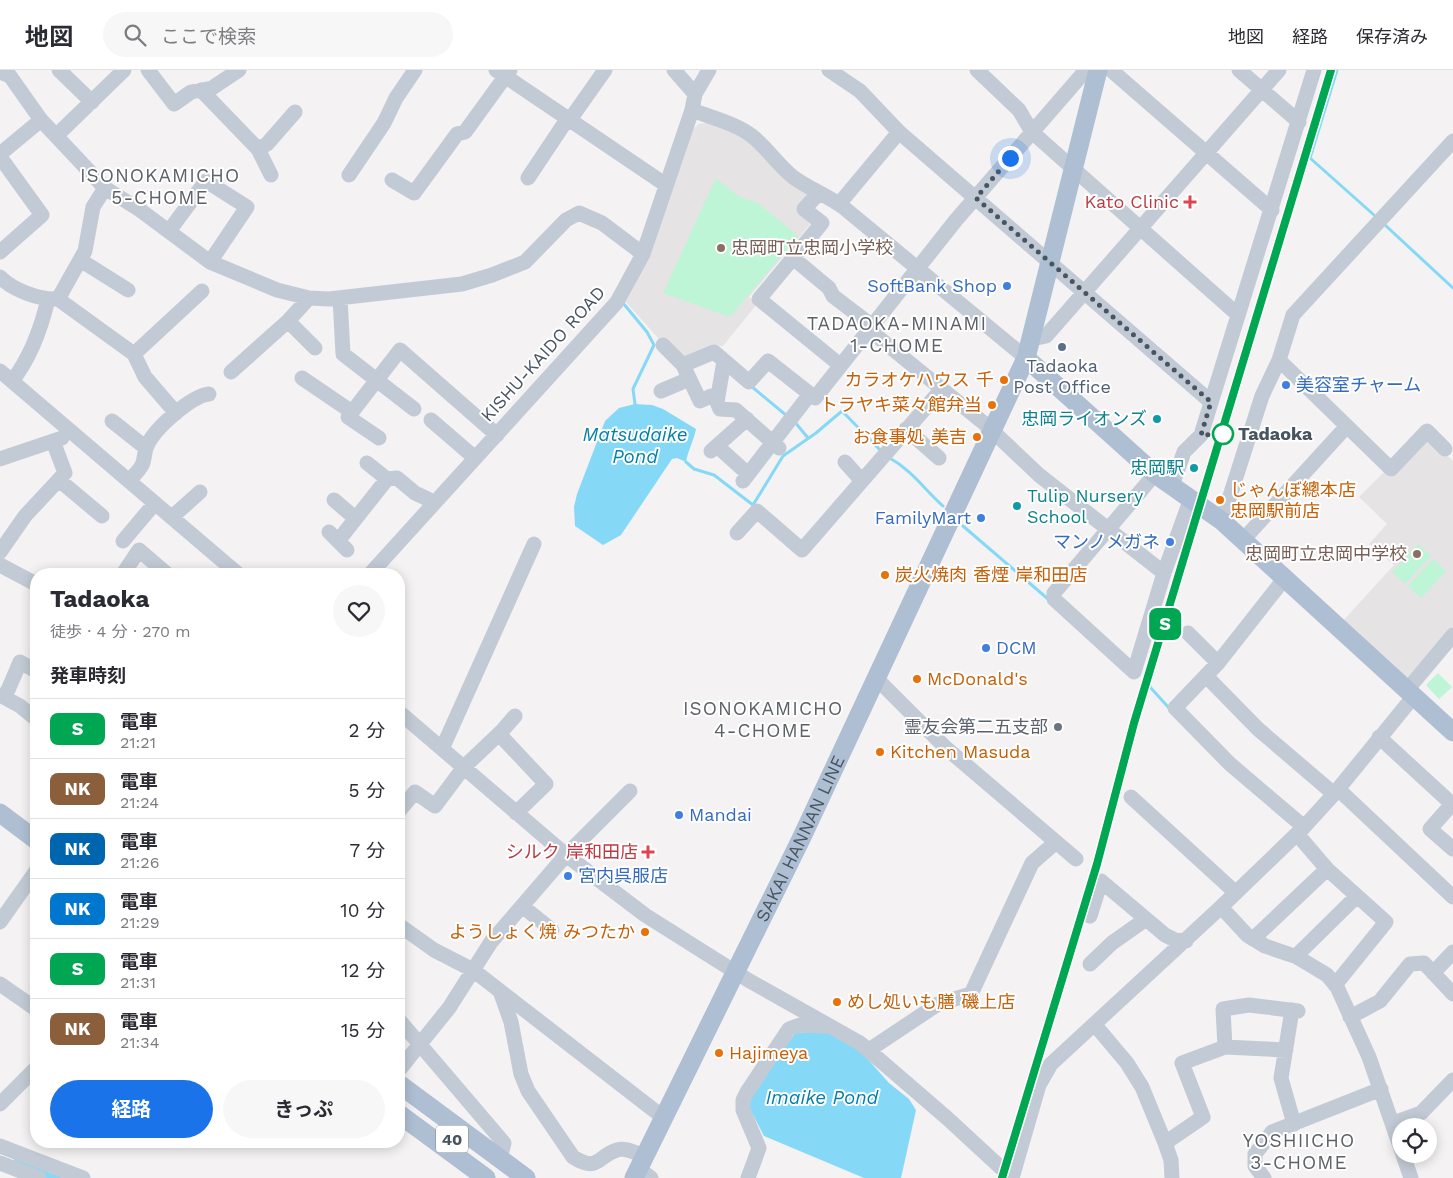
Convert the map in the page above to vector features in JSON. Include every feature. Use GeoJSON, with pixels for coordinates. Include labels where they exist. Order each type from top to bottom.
{"type":"FeatureCollection","features":[{"type":"Feature","properties":{"kind":"main road","name":"SAKAI HANNAN LINE"},"geometry":{"type":"LineString","coordinates":[[642,1170],[664,1118],[737,972],[1026,358],[1098,70]]}},
{"type":"Feature","properties":{"kind":"main road"},"geometry":{"type":"LineString","coordinates":[[1026,358],[1155,474],[1222,521],[1453,732]]}},
{"type":"Feature","properties":{"kind":"main road"},"geometry":{"type":"LineString","coordinates":[[0,813],[30,836]]}},
{"type":"Feature","properties":{"kind":"main road"},"geometry":{"type":"LineString","coordinates":[[405,1088],[526,1178]]}},
{"type":"Feature","properties":{"kind":"main road","name":"40"},"geometry":{"type":"LineString","coordinates":[[405,1103],[505,1178]]}},
{"type":"Feature","properties":{"kind":"main road","name":"40"},"geometry":{"type":"LineString","coordinates":[[405,1118],[486,1178]]}},
{"type":"Feature","properties":{"kind":"main road"},"geometry":{"type":"LineString","coordinates":[[405,1134],[464,1178]]}},
{"type":"Feature","properties":{"kind":"street"},"geometry":{"type":"LineString","coordinates":[[59,70],[92,102]]}},
{"type":"Feature","properties":{"kind":"street"},"geometry":{"type":"LineString","coordinates":[[56,136],[124,70]]}},
{"type":"Feature","properties":{"kind":"street"},"geometry":{"type":"LineString","coordinates":[[156,72],[174,104],[190,92],[212,88],[239,70]]}},
{"type":"Feature","properties":{"kind":"street"},"geometry":{"type":"LineString","coordinates":[[349,175],[384,123],[396,98],[415,70]]}},
{"type":"Feature","properties":{"kind":"street"},"geometry":{"type":"LineString","coordinates":[[528,178],[564,124],[570,121],[606,70]]}},
{"type":"Feature","properties":{"kind":"street"},"geometry":{"type":"LineString","coordinates":[[674,70],[695,94]]}},
{"type":"Feature","properties":{"kind":"street","name":"KISHU-KAIDO ROAD"},"geometry":{"type":"LineString","coordinates":[[375,568],[617,302],[643,254],[692,110],[695,94],[709,70]]}},
{"type":"Feature","properties":{"kind":"street"},"geometry":{"type":"LineString","coordinates":[[829,70],[860,90],[899,132],[1211,402]]}},
{"type":"Feature","properties":{"kind":"street"},"geometry":{"type":"LineString","coordinates":[[977,70],[1019,110],[1032,132],[1237,314]]}},
{"type":"Feature","properties":{"kind":"street"},"geometry":{"type":"LineString","coordinates":[[661,391],[714,352],[749,382],[768,361],[815,398],[918,267],[1086,70]]}},
{"type":"Feature","properties":{"kind":"street"},"geometry":{"type":"LineString","coordinates":[[1111,70],[1272,210]]}},
{"type":"Feature","properties":{"kind":"street"},"geometry":{"type":"LineString","coordinates":[[1239,70],[1260,90],[1300,122]]}},
{"type":"Feature","properties":{"kind":"street"},"geometry":{"type":"LineString","coordinates":[[1032,339],[1046,336],[1141,227],[1208,154],[1260,90],[1279,70]]}},
{"type":"Feature","properties":{"kind":"street"},"geometry":{"type":"LineString","coordinates":[[1172,486],[1184,452],[1201,435],[1237,314],[1243,304],[1300,122],[1314,70]]}},
{"type":"Feature","properties":{"kind":"street"},"geometry":{"type":"LineString","coordinates":[[0,72],[10,76],[41,120],[105,188],[169,231],[210,262],[277,290],[309,298],[340,298],[462,284],[524,262],[566,220],[579,213],[602,224],[643,254]]}},
{"type":"Feature","properties":{"kind":"street"},"geometry":{"type":"LineString","coordinates":[[392,180],[414,193],[457,134],[465,132],[504,72],[570,121],[666,185]]}},
{"type":"Feature","properties":{"kind":"street"},"geometry":{"type":"LineString","coordinates":[[201,90],[258,149],[270,175]]}},
{"type":"Feature","properties":{"kind":"street"},"geometry":{"type":"LineString","coordinates":[[692,110],[729,123],[751,135],[791,176],[806,187],[819,192],[839,204],[918,267],[1026,358]]}},
{"type":"Feature","properties":{"kind":"street"},"geometry":{"type":"LineString","coordinates":[[258,149],[267,144],[295,112]]}},
{"type":"Feature","properties":{"kind":"street"},"geometry":{"type":"LineString","coordinates":[[0,252],[42,215],[0,155],[41,120]]}},
{"type":"Feature","properties":{"kind":"street"},"geometry":{"type":"LineString","coordinates":[[839,204],[899,132]]}},
{"type":"Feature","properties":{"kind":"street"},"geometry":{"type":"LineString","coordinates":[[1222,521],[1262,396],[1280,360],[1290,323],[1299,306],[1453,141]]}},
{"type":"Feature","properties":{"kind":"street"},"geometry":{"type":"LineString","coordinates":[[169,231],[206,181],[247,207],[210,262]]}},
{"type":"Feature","properties":{"kind":"street"},"geometry":{"type":"LineString","coordinates":[[105,188],[93,207],[85,251],[53,299],[21,369],[6,376],[231,568]]}},
{"type":"Feature","properties":{"kind":"street"},"geometry":{"type":"LineString","coordinates":[[819,192],[804,209],[822,223],[758,298],[840,365]]}},
{"type":"Feature","properties":{"kind":"street"},"geometry":{"type":"LineString","coordinates":[[793,258],[829,288],[833,296],[941,390],[985,424],[992,433],[1039,475],[1107,531],[1164,573]]}},
{"type":"Feature","properties":{"kind":"street"},"geometry":{"type":"LineString","coordinates":[[80,260],[128,290]]}},
{"type":"Feature","properties":{"kind":"street"},"geometry":{"type":"LineString","coordinates":[[0,277],[15,288],[53,299],[134,354],[145,377],[176,413]]}},
{"type":"Feature","properties":{"kind":"street"},"geometry":{"type":"LineString","coordinates":[[134,354],[202,290]]}},
{"type":"Feature","properties":{"kind":"street"},"geometry":{"type":"LineString","coordinates":[[231,372],[288,321],[309,298]]}},
{"type":"Feature","properties":{"kind":"street"},"geometry":{"type":"LineString","coordinates":[[340,298],[343,354],[414,409]]}},
{"type":"Feature","properties":{"kind":"street"},"geometry":{"type":"LineString","coordinates":[[288,321],[315,348]]}},
{"type":"Feature","properties":{"kind":"street"},"geometry":{"type":"LineString","coordinates":[[663,346],[686,372],[700,400],[711,396],[717,397]]}},
{"type":"Feature","properties":{"kind":"street"},"geometry":{"type":"LineString","coordinates":[[379,438],[348,417],[400,350],[497,435]]}},
{"type":"Feature","properties":{"kind":"street"},"geometry":{"type":"LineString","coordinates":[[1280,360],[1391,469],[1426,431],[1450,448]]}},
{"type":"Feature","properties":{"kind":"street"},"geometry":{"type":"LineString","coordinates":[[724,362],[716,402],[720,409],[736,410],[776,445]]}},
{"type":"Feature","properties":{"kind":"street"},"geometry":{"type":"LineString","coordinates":[[302,378],[352,412]]}},
{"type":"Feature","properties":{"kind":"street"},"geometry":{"type":"LineString","coordinates":[[737,533],[757,511],[802,550],[941,390]]}},
{"type":"Feature","properties":{"kind":"street"},"geometry":{"type":"LineString","coordinates":[[129,481],[142,466],[147,445],[176,413],[199,395],[209,394]]}},
{"type":"Feature","properties":{"kind":"street"},"geometry":{"type":"LineString","coordinates":[[747,419],[714,448],[745,477],[776,445],[810,394]]}},
{"type":"Feature","properties":{"kind":"street"},"geometry":{"type":"LineString","coordinates":[[431,420],[476,458]]}},
{"type":"Feature","properties":{"kind":"street"},"geometry":{"type":"LineString","coordinates":[[112,421],[141,444],[147,445]]}},
{"type":"Feature","properties":{"kind":"street"},"geometry":{"type":"LineString","coordinates":[[1243,540],[1347,426]]}},
{"type":"Feature","properties":{"kind":"street"},"geometry":{"type":"LineString","coordinates":[[906,429],[939,458]]}},
{"type":"Feature","properties":{"kind":"street"},"geometry":{"type":"LineString","coordinates":[[0,460],[64,437],[71,430]]}},
{"type":"Feature","properties":{"kind":"street"},"geometry":{"type":"LineString","coordinates":[[0,552],[25,516],[65,473],[53,441]]}},
{"type":"Feature","properties":{"kind":"street"},"geometry":{"type":"LineString","coordinates":[[845,462],[862,480]]}},
{"type":"Feature","properties":{"kind":"street"},"geometry":{"type":"LineString","coordinates":[[366,464],[387,479],[397,478],[416,493],[434,502]]}},
{"type":"Feature","properties":{"kind":"street"},"geometry":{"type":"LineString","coordinates":[[1155,474],[1054,593],[1054,599],[1134,672],[1164,573],[1191,498]]}},
{"type":"Feature","properties":{"kind":"street"},"geometry":{"type":"LineString","coordinates":[[338,541],[387,479]]}},
{"type":"Feature","properties":{"kind":"street"},"geometry":{"type":"LineString","coordinates":[[59,480],[102,516]]}},
{"type":"Feature","properties":{"kind":"street"},"geometry":{"type":"LineString","coordinates":[[172,517],[200,492]]}},
{"type":"Feature","properties":{"kind":"street"},"geometry":{"type":"LineString","coordinates":[[334,500],[356,518]]}},
{"type":"Feature","properties":{"kind":"street"},"geometry":{"type":"LineString","coordinates":[[123,541],[155,503]]}},
{"type":"Feature","properties":{"kind":"street"},"geometry":{"type":"LineString","coordinates":[[442,749],[534,544]]}},
{"type":"Feature","properties":{"kind":"street"},"geometry":{"type":"LineString","coordinates":[[127,568],[140,550],[160,568]]}},
{"type":"Feature","properties":{"kind":"street"},"geometry":{"type":"LineString","coordinates":[[0,566],[30,581]]}},
{"type":"Feature","properties":{"kind":"street"},"geometry":{"type":"LineString","coordinates":[[1284,579],[1218,663],[1175,708],[1230,764],[1301,830],[1327,869],[1386,922],[1335,984]]}},
{"type":"Feature","properties":{"kind":"street"},"geometry":{"type":"LineString","coordinates":[[1188,634],[1218,663]]}},
{"type":"Feature","properties":{"kind":"street"},"geometry":{"type":"LineString","coordinates":[[405,717],[566,855],[645,915],[869,1050],[948,1118],[1012,1178],[1039,1085],[1051,1064],[1186,941],[1301,830],[1336,792],[1379,737],[1453,635]]}},
{"type":"Feature","properties":{"kind":"street"},"geometry":{"type":"LineString","coordinates":[[30,668],[20,662],[3,696],[30,715]]}},
{"type":"Feature","properties":{"kind":"street"},"geometry":{"type":"LineString","coordinates":[[1206,676],[1258,729],[1336,792],[1453,897]]}},
{"type":"Feature","properties":{"kind":"street"},"geometry":{"type":"LineString","coordinates":[[876,678],[946,748],[1076,859]]}},
{"type":"Feature","properties":{"kind":"street"},"geometry":{"type":"LineString","coordinates":[[405,799],[411,787],[435,806],[464,767],[515,716]]}},
{"type":"Feature","properties":{"kind":"street"},"geometry":{"type":"LineString","coordinates":[[499,734],[546,784],[516,813]]}},
{"type":"Feature","properties":{"kind":"street"},"geometry":{"type":"LineString","coordinates":[[1379,737],[1452,804],[1430,829],[1453,849]]}},
{"type":"Feature","properties":{"kind":"street"},"geometry":{"type":"LineString","coordinates":[[405,1063],[449,1008],[491,942],[566,855],[630,791]]}},
{"type":"Feature","properties":{"kind":"street"},"geometry":{"type":"LineString","coordinates":[[1131,797],[1236,893]]}},
{"type":"Feature","properties":{"kind":"street"},"geometry":{"type":"LineString","coordinates":[[869,1050],[938,1004],[971,994],[1032,863],[1056,842]]}},
{"type":"Feature","properties":{"kind":"street"},"geometry":{"type":"LineString","coordinates":[[1253,939],[1327,869]]}},
{"type":"Feature","properties":{"kind":"street"},"geometry":{"type":"LineString","coordinates":[[0,922],[30,880]]}},
{"type":"Feature","properties":{"kind":"street"},"geometry":{"type":"LineString","coordinates":[[1090,916],[1101,881],[1170,938],[1186,941]]}},
{"type":"Feature","properties":{"kind":"street"},"geometry":{"type":"LineString","coordinates":[[1296,956],[1357,896]]}},
{"type":"Feature","properties":{"kind":"street"},"geometry":{"type":"LineString","coordinates":[[522,906],[552,930]]}},
{"type":"Feature","properties":{"kind":"street"},"geometry":{"type":"LineString","coordinates":[[1221,907],[1247,936],[1296,956],[1327,975],[1335,984],[1381,1089],[1392,1120]]}},
{"type":"Feature","properties":{"kind":"street"},"geometry":{"type":"LineString","coordinates":[[1090,964],[1112,943],[1146,919]]}},
{"type":"Feature","properties":{"kind":"street"},"geometry":{"type":"LineString","coordinates":[[405,928],[434,950],[473,970],[664,1118]]}},
{"type":"Feature","properties":{"kind":"street"},"geometry":{"type":"LineString","coordinates":[[1434,973],[1453,952]]}},
{"type":"Feature","properties":{"kind":"street"},"geometry":{"type":"LineString","coordinates":[[1350,1017],[1380,1001],[1410,964],[1424,963],[1453,994]]}},
{"type":"Feature","properties":{"kind":"street"},"geometry":{"type":"LineString","coordinates":[[0,984],[30,1005]]}},
{"type":"Feature","properties":{"kind":"street"},"geometry":{"type":"LineString","coordinates":[[500,991],[511,1022],[521,1074],[528,1091],[573,1156],[582,1162],[594,1163],[601,1161],[617,1150],[625,1149],[642,1170]]}},
{"type":"Feature","properties":{"kind":"street"},"geometry":{"type":"LineString","coordinates":[[1225,1047],[1223,1009],[1249,1005],[1295,1011],[1281,1078],[1294,1124]]}},
{"type":"Feature","properties":{"kind":"street"},"geometry":{"type":"LineString","coordinates":[[748,1178],[759,1148],[743,1110],[747,1092],[789,1029],[800,1025],[828,1026]]}},
{"type":"Feature","properties":{"kind":"street"},"geometry":{"type":"LineString","coordinates":[[1094,1025],[1127,1063],[1142,1087],[1171,1160],[1172,1178]]}},
{"type":"Feature","properties":{"kind":"street"},"geometry":{"type":"LineString","coordinates":[[405,1027],[504,1143],[500,1159]]}},
{"type":"Feature","properties":{"kind":"street"},"geometry":{"type":"LineString","coordinates":[[1165,1143],[1203,1117],[1182,1063],[1225,1047],[1286,1050]]}},
{"type":"Feature","properties":{"kind":"street"},"geometry":{"type":"LineString","coordinates":[[0,1104],[30,1074]]}},
{"type":"Feature","properties":{"kind":"street"},"geometry":{"type":"LineString","coordinates":[[1409,1118],[1421,1114],[1453,1080]]}},
{"type":"Feature","properties":{"kind":"street"},"geometry":{"type":"LineString","coordinates":[[1264,1178],[1255,1166],[1255,1154],[1272,1132],[1381,1089]]}},
{"type":"Feature","properties":{"kind":"street"},"geometry":{"type":"LineString","coordinates":[[0,1146],[83,1178]]}},
{"type":"Feature","properties":{"kind":"street"},"geometry":{"type":"LineString","coordinates":[[0,1163],[39,1178]]}},
{"type":"Feature","properties":{"kind":"street"},"geometry":{"type":"LineString","coordinates":[[1405,1163],[1411,1178]]}},
{"type":"Feature","properties":{"kind":"shaded area","name":"忠岡町立忠岡小学校"},"geometry":{"type":"Polygon","coordinates":[[[711,122],[745,139],[772,165],[811,195],[813,221],[749,297],[757,304],[723,346],[715,346],[681,364],[626,302],[649,256],[689,132],[699,124],[711,122]]]}},
{"type":"Feature","properties":{"kind":"shaded area","name":"忠岡町立忠岡中学校"},"geometry":{"type":"Polygon","coordinates":[[[1426,437],[1453,461],[1453,626],[1407,678],[1341,623],[1394,565],[1369,544],[1387,524],[1359,497],[1387,469],[1426,437]]]}},
{"type":"Feature","properties":{"kind":"green space"},"geometry":{"type":"Polygon","coordinates":[[[716,178],[738,196],[758,203],[798,236],[730,317],[663,293],[716,178]]]}},
{"type":"Feature","properties":{"kind":"green space"},"geometry":{"type":"Polygon","coordinates":[[[1418,544],[1431,556],[1405,584],[1392,572],[1418,544]]]}},
{"type":"Feature","properties":{"kind":"green space"},"geometry":{"type":"Polygon","coordinates":[[[1433,559],[1446,571],[1421,598],[1408,586],[1433,559]]]}},
{"type":"Feature","properties":{"kind":"green space"},"geometry":{"type":"Polygon","coordinates":[[[1438,673],[1452,687],[1439,699],[1426,685],[1438,673]]]}},
{"type":"Feature","properties":{"kind":"water","name":"Matsudaike Pond"},"geometry":{"type":"Polygon","coordinates":[[[635,404],[652,405],[663,409],[696,429],[686,462],[677,458],[672,459],[621,535],[603,545],[575,526],[574,507],[577,494],[605,421],[619,408],[635,404]]]}},
{"type":"Feature","properties":{"kind":"water","name":"Imaike Pond"},"geometry":{"type":"Polygon","coordinates":[[[827,1030],[857,1047],[889,1083],[909,1099],[916,1110],[901,1178],[864,1178],[764,1136],[748,1105],[749,1097],[795,1033],[827,1030]]]}},
{"type":"Feature","properties":{"kind":"waterway"},"geometry":{"type":"LineString","coordinates":[[1337,70],[1310,158],[1374,215]]}},
{"type":"Feature","properties":{"kind":"waterway"},"geometry":{"type":"LineString","coordinates":[[1385,225],[1453,288]]}},
{"type":"Feature","properties":{"kind":"waterway"},"geometry":{"type":"LineString","coordinates":[[623,303],[647,332],[654,345],[633,389],[635,404]]}},
{"type":"Feature","properties":{"kind":"waterway"},"geometry":{"type":"LineString","coordinates":[[751,386],[787,416]]}},
{"type":"Feature","properties":{"kind":"waterway"},"geometry":{"type":"LineString","coordinates":[[686,462],[694,469],[714,475],[753,505],[783,456],[816,433],[842,411],[881,451]]}},
{"type":"Feature","properties":{"kind":"waterway"},"geometry":{"type":"LineString","coordinates":[[794,421],[808,438]]}},
{"type":"Feature","properties":{"kind":"waterway"},"geometry":{"type":"LineString","coordinates":[[888,457],[911,474],[943,506]]}},
{"type":"Feature","properties":{"kind":"waterway"},"geometry":{"type":"LineString","coordinates":[[963,526],[1048,599]]}},
{"type":"Feature","properties":{"kind":"waterway"},"geometry":{"type":"LineString","coordinates":[[1150,687],[1169,708]]}},
{"type":"Feature","properties":{"kind":"waterway"},"geometry":{"type":"LineString","coordinates":[[22,1164],[58,1178]]}},
{"type":"Feature","properties":{"kind":"railway"},"geometry":{"type":"LineString","coordinates":[[1002,1178],[1097,864],[1134,723],[1331,70]]}},
{"type":"Feature","properties":{"kind":"train","name":"S"},"geometry":{"type":"LineString","coordinates":[[1002,1178],[1097,864],[1134,723],[1203,500],[1331,70]]}},
{"type":"Feature","properties":{"kind":"place","name":"Kato Clinic"},"geometry":{"type":"Point","coordinates":[1190,202]}},
{"type":"Feature","properties":{"kind":"place","name":"忠岡町立忠岡小学校"},"geometry":{"type":"Point","coordinates":[721,248]}},
{"type":"Feature","properties":{"kind":"place","name":"SoftBank Shop"},"geometry":{"type":"Point","coordinates":[1007,286]}},
{"type":"Feature","properties":{"kind":"place","name":"Tadaoka Post Office"},"geometry":{"type":"Point","coordinates":[1062,347]}},
{"type":"Feature","properties":{"kind":"place","name":"カラオケハウス 千"},"geometry":{"type":"Point","coordinates":[1004,380]}},
{"type":"Feature","properties":{"kind":"place","name":"美容室チャーム"},"geometry":{"type":"Point","coordinates":[1286,385]}},
{"type":"Feature","properties":{"kind":"place","name":"トラヤキ菜々館弁当"},"geometry":{"type":"Point","coordinates":[992,405]}},
{"type":"Feature","properties":{"kind":"place","name":"忠岡ライオンズ"},"geometry":{"type":"Point","coordinates":[1157,419]}},
{"type":"Feature","properties":{"kind":"place","name":"Tadaoka"},"geometry":{"type":"Point","coordinates":[1223,434]}},
{"type":"Feature","properties":{"kind":"place","name":"お食事処 美吉"},"geometry":{"type":"Point","coordinates":[977,437]}},
{"type":"Feature","properties":{"kind":"place","name":"忠岡駅"},"geometry":{"type":"Point","coordinates":[1194,468]}},
{"type":"Feature","properties":{"kind":"place","name":"じゃんぼ總本店 忠岡駅前店"},"geometry":{"type":"Point","coordinates":[1220,500]}},
{"type":"Feature","properties":{"kind":"place","name":"Tulip Nursery School"},"geometry":{"type":"Point","coordinates":[1017,506]}},
{"type":"Feature","properties":{"kind":"place","name":"FamilyMart"},"geometry":{"type":"Point","coordinates":[981,518]}},
{"type":"Feature","properties":{"kind":"place","name":"マンノメガネ"},"geometry":{"type":"Point","coordinates":[1170,542]}},
{"type":"Feature","properties":{"kind":"place","name":"忠岡町立忠岡中学校"},"geometry":{"type":"Point","coordinates":[1417,554]}},
{"type":"Feature","properties":{"kind":"place","name":"炭火焼肉 香煙 岸和田店"},"geometry":{"type":"Point","coordinates":[885,575]}},
{"type":"Feature","properties":{"kind":"place","name":"DCM"},"geometry":{"type":"Point","coordinates":[986,648]}},
{"type":"Feature","properties":{"kind":"place","name":"McDonald's"},"geometry":{"type":"Point","coordinates":[917,679]}},
{"type":"Feature","properties":{"kind":"place","name":"霊友会第二五支部"},"geometry":{"type":"Point","coordinates":[1058,727]}},
{"type":"Feature","properties":{"kind":"place","name":"Kitchen Masuda"},"geometry":{"type":"Point","coordinates":[880,752]}},
{"type":"Feature","properties":{"kind":"place","name":"Mandai"},"geometry":{"type":"Point","coordinates":[679,815]}},
{"type":"Feature","properties":{"kind":"place","name":"シルク 岸和田店"},"geometry":{"type":"Point","coordinates":[648,852]}},
{"type":"Feature","properties":{"kind":"place","name":"宮内呉服店"},"geometry":{"type":"Point","coordinates":[568,876]}},
{"type":"Feature","properties":{"kind":"place","name":"ようしょく焼 みつたか"},"geometry":{"type":"Point","coordinates":[645,932]}},
{"type":"Feature","properties":{"kind":"place","name":"めし処いも膳 磯上店"},"geometry":{"type":"Point","coordinates":[837,1002]}},
{"type":"Feature","properties":{"kind":"place","name":"Hajimeya"},"geometry":{"type":"Point","coordinates":[719,1053]}},
{"type":"Feature","properties":{"kind":"district","name":"ISONOKAMICHO 5-CHOME"},"geometry":{"type":"Point","coordinates":[160,186]}},
{"type":"Feature","properties":{"kind":"district","name":"TADAOKA-MINAMI 1-CHOME"},"geometry":{"type":"Point","coordinates":[897,334]}},
{"type":"Feature","properties":{"kind":"district","name":"ISONOKAMICHO 4-CHOME"},"geometry":{"type":"Point","coordinates":[763,719]}},
{"type":"Feature","properties":{"kind":"district","name":"YOSHIICHO 3-CHOME"},"geometry":{"type":"Point","coordinates":[1299,1151]}},
{"type":"Feature","properties":{"kind":"route"},"geometry":{"type":"LineString","coordinates":[[1010,158],[976,198],[1211,402],[1201,435],[1223,434]]}}]}
